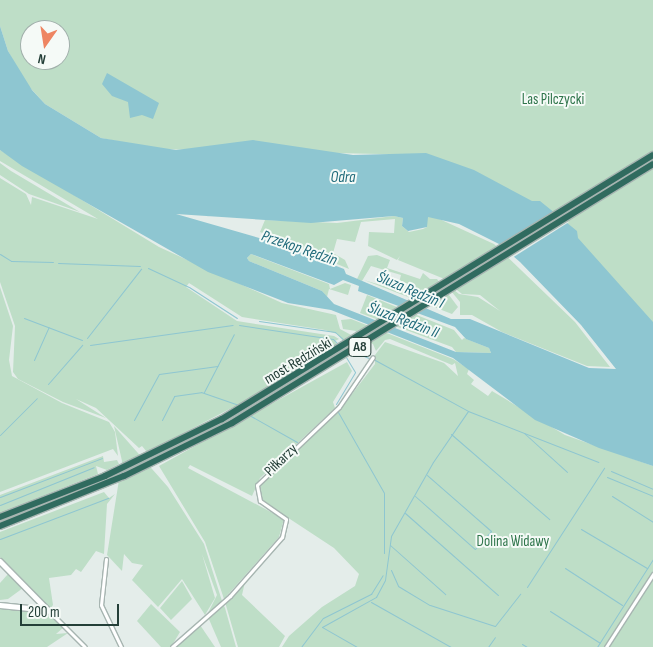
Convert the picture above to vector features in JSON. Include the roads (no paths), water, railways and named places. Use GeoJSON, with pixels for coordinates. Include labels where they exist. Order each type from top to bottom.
{"type":"FeatureCollection","features":[{"type":"Feature","properties":{"kind":"highway","name":"most Rędziński"},"geometry":{"type":"LineString","coordinates":[[102,482],[222,419],[300,374],[653,156]]}},
{"type":"Feature","properties":{"kind":"highway","name":"most Rędziński"},"geometry":{"type":"LineString","coordinates":[[102,482],[200,440],[298,385],[653,164]]}},
{"type":"Feature","properties":{"kind":"highway","name":"A8"},"geometry":{"type":"LineString","coordinates":[[0,517],[102,482]]}},
{"type":"Feature","properties":{"kind":"highway","name":"A8"},"geometry":{"type":"LineString","coordinates":[[0,526],[102,482]]}},
{"type":"Feature","properties":{"kind":"street","name":"Piłkarzy"},"geometry":{"type":"LineString","coordinates":[[172,647],[230,596],[282,537],[286,519],[260,501],[256,486],[339,407],[373,356]]}},
{"type":"Feature","properties":{"kind":"street"},"geometry":{"type":"LineString","coordinates":[[106,559],[101,606],[121,647]]}},
{"type":"Feature","properties":{"kind":"street"},"geometry":{"type":"LineString","coordinates":[[0,561],[85,647]]}},
{"type":"Feature","properties":{"kind":"street"},"geometry":{"type":"LineString","coordinates":[[606,647],[653,574]]}},
{"type":"Feature","properties":{"kind":"street"},"geometry":{"type":"LineString","coordinates":[[26,608],[33,605],[35,596]]}},
{"type":"Feature","properties":{"kind":"street"},"geometry":{"type":"LineString","coordinates":[[0,605],[48,610]]}},
{"type":"Feature","properties":{"kind":"water","name":"Odra"},"geometry":{"type":"Polygon","coordinates":[[[0,26],[8,51],[32,90],[45,104],[101,138],[176,150],[253,140],[353,155],[426,153],[474,170],[532,201],[540,201],[577,231],[578,238],[653,322],[653,466],[599,448],[535,420],[453,358],[331,310],[288,303],[208,272],[22,166],[0,150],[0,26]],[[176,214],[280,244],[344,269],[346,274],[451,319],[470,319],[589,368],[616,369],[581,325],[520,262],[499,244],[459,224],[428,217],[427,227],[408,231],[402,226],[403,218],[394,216],[311,223],[176,214]],[[251,254],[247,258],[249,261],[322,291],[334,304],[456,352],[491,353],[489,348],[466,339],[455,327],[358,291],[359,286],[343,280],[334,285],[251,254]]]}},
{"type":"Feature","properties":{"kind":"water"},"geometry":{"type":"Polygon","coordinates":[[[107,73],[159,103],[153,119],[142,115],[130,118],[128,102],[112,96],[102,84],[107,73]]]}},
{"type":"Feature","properties":{"kind":"waterway"},"geometry":{"type":"LineString","coordinates":[[0,254],[11,261],[53,262]]}},
{"type":"Feature","properties":{"kind":"waterway"},"geometry":{"type":"LineString","coordinates":[[58,263],[140,266]]}},
{"type":"Feature","properties":{"kind":"waterway"},"geometry":{"type":"LineString","coordinates":[[148,268],[189,287],[237,318]]}},
{"type":"Feature","properties":{"kind":"waterway"},"geometry":{"type":"LineString","coordinates":[[87,338],[141,269]]}},
{"type":"Feature","properties":{"kind":"waterway"},"geometry":{"type":"LineString","coordinates":[[24,318],[82,340]]}},
{"type":"Feature","properties":{"kind":"waterway"},"geometry":{"type":"LineString","coordinates":[[259,321],[335,332],[345,341]]}},
{"type":"Feature","properties":{"kind":"waterway"},"geometry":{"type":"LineString","coordinates":[[90,345],[233,325]]}},
{"type":"Feature","properties":{"kind":"waterway"},"geometry":{"type":"LineString","coordinates":[[239,325],[333,339],[339,345]]}},
{"type":"Feature","properties":{"kind":"waterway"},"geometry":{"type":"LineString","coordinates":[[34,360],[49,327]]}},
{"type":"Feature","properties":{"kind":"waterway"},"geometry":{"type":"LineString","coordinates":[[204,392],[234,334]]}},
{"type":"Feature","properties":{"kind":"waterway"},"geometry":{"type":"LineString","coordinates":[[48,384],[82,345]]}},
{"type":"Feature","properties":{"kind":"waterway"},"geometry":{"type":"LineString","coordinates":[[354,352],[369,358]]}},
{"type":"Feature","properties":{"kind":"waterway"},"geometry":{"type":"LineString","coordinates":[[336,404],[355,372],[346,357]]}},
{"type":"Feature","properties":{"kind":"waterway"},"geometry":{"type":"LineString","coordinates":[[375,360],[468,411],[598,462]]}},
{"type":"Feature","properties":{"kind":"waterway"},"geometry":{"type":"LineString","coordinates":[[134,420],[159,374],[217,366]]}},
{"type":"Feature","properties":{"kind":"waterway"},"geometry":{"type":"LineString","coordinates":[[162,420],[174,396],[201,392],[238,405]]}},
{"type":"Feature","properties":{"kind":"waterway"},"geometry":{"type":"LineString","coordinates":[[0,435],[37,398]]}},
{"type":"Feature","properties":{"kind":"waterway"},"geometry":{"type":"LineString","coordinates":[[357,647],[322,627],[376,597],[385,580],[391,536],[433,462],[468,411]]}},
{"type":"Feature","properties":{"kind":"waterway"},"geometry":{"type":"LineString","coordinates":[[338,412],[384,493],[384,553]]}},
{"type":"Feature","properties":{"kind":"waterway"},"geometry":{"type":"LineString","coordinates":[[249,415],[297,442]]}},
{"type":"Feature","properties":{"kind":"waterway"},"geometry":{"type":"LineString","coordinates":[[524,433],[567,472]]}},
{"type":"Feature","properties":{"kind":"waterway"},"geometry":{"type":"LineString","coordinates":[[451,434],[549,519]]}},
{"type":"Feature","properties":{"kind":"waterway"},"geometry":{"type":"LineString","coordinates":[[0,497],[102,458]]}},
{"type":"Feature","properties":{"kind":"waterway"},"geometry":{"type":"LineString","coordinates":[[0,505],[94,467]]}},
{"type":"Feature","properties":{"kind":"waterway"},"geometry":{"type":"LineString","coordinates":[[527,587],[604,468]]}},
{"type":"Feature","properties":{"kind":"waterway"},"geometry":{"type":"LineString","coordinates":[[611,471],[653,489]]}},
{"type":"Feature","properties":{"kind":"waterway"},"geometry":{"type":"LineString","coordinates":[[415,496],[475,549],[491,531],[427,475]]}},
{"type":"Feature","properties":{"kind":"waterway"},"geometry":{"type":"LineString","coordinates":[[607,477],[653,496]]}},
{"type":"Feature","properties":{"kind":"waterway"},"geometry":{"type":"LineString","coordinates":[[612,496],[653,522]]}},
{"type":"Feature","properties":{"kind":"waterway"},"geometry":{"type":"LineString","coordinates":[[0,539],[108,498]]}},
{"type":"Feature","properties":{"kind":"waterway"},"geometry":{"type":"LineString","coordinates":[[405,513],[498,595]]}},
{"type":"Feature","properties":{"kind":"waterway"},"geometry":{"type":"LineString","coordinates":[[581,529],[647,568]]}},
{"type":"Feature","properties":{"kind":"waterway"},"geometry":{"type":"LineString","coordinates":[[390,545],[445,594]]}},
{"type":"Feature","properties":{"kind":"waterway"},"geometry":{"type":"LineString","coordinates":[[597,647],[653,559]]}},
{"type":"Feature","properties":{"kind":"waterway"},"geometry":{"type":"LineString","coordinates":[[565,568],[622,605]]}},
{"type":"Feature","properties":{"kind":"waterway"},"geometry":{"type":"LineString","coordinates":[[391,570],[398,586],[430,605],[495,626],[520,594]]}},
{"type":"Feature","properties":{"kind":"waterway"},"geometry":{"type":"LineString","coordinates":[[301,647],[323,618],[371,594],[383,575]]}},
{"type":"Feature","properties":{"kind":"waterway"},"geometry":{"type":"LineString","coordinates":[[371,602],[451,647]]}},
{"type":"Feature","properties":{"kind":"waterway"},"geometry":{"type":"LineString","coordinates":[[550,611],[600,643]]}},
{"type":"Feature","properties":{"kind":"waterway"},"geometry":{"type":"LineString","coordinates":[[488,647],[495,637]]}},
{"type":"Feature","properties":{"kind":"waterway"},"geometry":{"type":"LineString","coordinates":[[522,644],[527,647]]}},
{"type":"Feature","properties":{"kind":"park label","name":"Las Pilczycki"},"geometry":{"type":"Point","coordinates":[553,100]}},
{"type":"Feature","properties":{"kind":"park label","name":"Dolina Widawy"},"geometry":{"type":"Point","coordinates":[513,542]}},
{"type":"Feature","properties":{"kind":"water label","name":"Przekop Rędzin"},"geometry":{"type":"Point","coordinates":[299,249]}},
{"type":"Feature","properties":{"kind":"water label","name":"Śluza Rędzin I"},"geometry":{"type":"Point","coordinates":[410,291]}},
{"type":"Feature","properties":{"kind":"water label","name":"Śluza Rędzin II"},"geometry":{"type":"Point","coordinates":[403,321]}}]}
